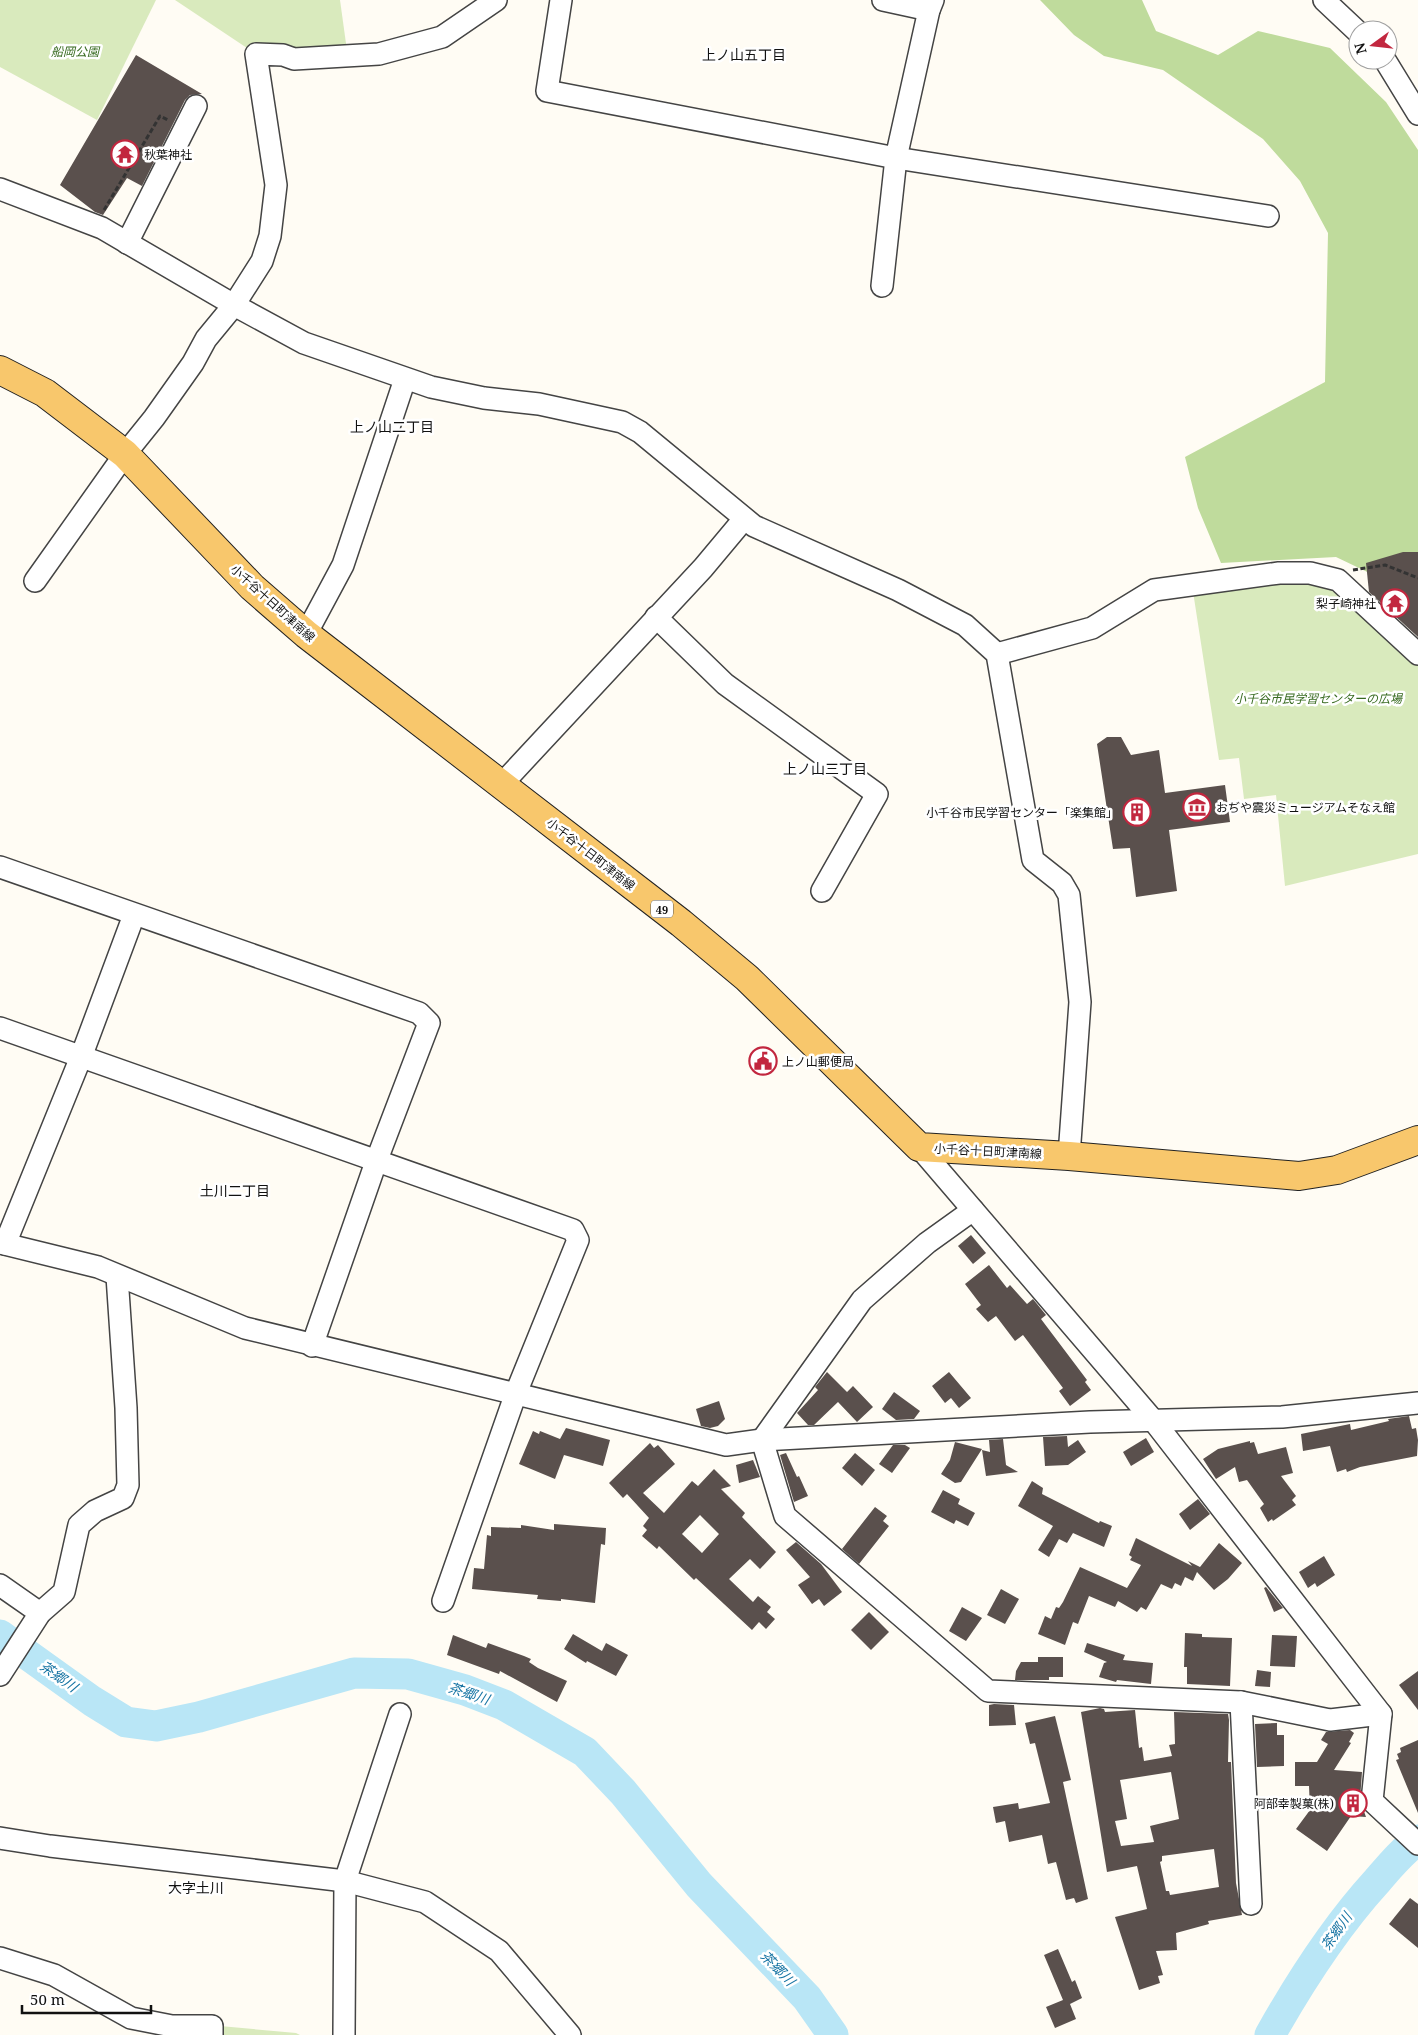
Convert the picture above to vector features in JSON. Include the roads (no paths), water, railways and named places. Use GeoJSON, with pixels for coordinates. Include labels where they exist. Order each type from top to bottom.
{"type":"FeatureCollection","features":[{"type":"Feature","properties":{"kind":"main road","name":"小千谷十日町津南線"},"geometry":{"type":"LineString","coordinates":[[0,370],[45,393],[125,454],[252,587],[306,634],[680,923],[747,978],[919,1147],[1069,1156],[1299,1176],[1336,1170],[1418,1140]]}},
{"type":"Feature","properties":{"kind":"street"},"geometry":{"type":"LineString","coordinates":[[35,581],[125,454],[154,418],[193,363],[206,339],[234,305],[262,261],[270,236],[276,184],[256,54],[283,55],[294,59],[379,54],[442,37],[496,0]]}},
{"type":"Feature","properties":{"kind":"street"},"geometry":{"type":"LineString","coordinates":[[560,0],[546,91],[896,158],[1268,216]]}},
{"type":"Feature","properties":{"kind":"street"},"geometry":{"type":"LineString","coordinates":[[882,286],[896,158],[931,5],[883,0]]}},
{"type":"Feature","properties":{"kind":"street"},"geometry":{"type":"LineString","coordinates":[[1324,0],[1348,23]]}},
{"type":"Feature","properties":{"kind":"street"},"geometry":{"type":"LineString","coordinates":[[1391,70],[1418,114]]}},
{"type":"Feature","properties":{"kind":"street"},"geometry":{"type":"LineString","coordinates":[[127,243],[196,106]]}},
{"type":"Feature","properties":{"kind":"street"},"geometry":{"type":"LineString","coordinates":[[0,189],[95,225],[304,343],[405,379],[475,396],[539,404],[622,422],[640,432],[754,526],[898,590],[965,625],[997,654],[1033,860],[1062,883],[1069,895],[1080,1002],[1069,1156]]}},
{"type":"Feature","properties":{"kind":"street"},"geometry":{"type":"LineString","coordinates":[[306,634],[343,565],[405,379]]}},
{"type":"Feature","properties":{"kind":"street"},"geometry":{"type":"LineString","coordinates":[[501,785],[703,568],[744,519]]}},
{"type":"Feature","properties":{"kind":"street"},"geometry":{"type":"LineString","coordinates":[[997,654],[1092,628],[1154,590],[1279,573],[1310,573],[1338,580],[1418,654]]}},
{"type":"Feature","properties":{"kind":"street"},"geometry":{"type":"LineString","coordinates":[[656,617],[724,684],[877,794],[822,891]]}},
{"type":"Feature","properties":{"kind":"street"},"geometry":{"type":"LineString","coordinates":[[0,867],[134,915],[284,964],[419,1013],[429,1023],[376,1162],[312,1346]]}},
{"type":"Feature","properties":{"kind":"street"},"geometry":{"type":"LineString","coordinates":[[134,915],[81,1057],[2,1243],[98,1268],[246,1328],[312,1346],[516,1393],[726,1445],[762,1440],[1153,1420],[1282,1417],[1418,1403]]}},
{"type":"Feature","properties":{"kind":"street"},"geometry":{"type":"LineString","coordinates":[[0,1028],[573,1230],[578,1240],[516,1393],[443,1601]]}},
{"type":"Feature","properties":{"kind":"street"},"geometry":{"type":"LineString","coordinates":[[919,1147],[1153,1420],[1381,1714],[1372,1801],[1418,1844]]}},
{"type":"Feature","properties":{"kind":"street"},"geometry":{"type":"LineString","coordinates":[[762,1440],[862,1300],[927,1243],[973,1210]]}},
{"type":"Feature","properties":{"kind":"street"},"geometry":{"type":"LineString","coordinates":[[0,1675],[40,1613],[64,1592],[79,1525],[95,1511],[123,1498],[128,1485],[126,1408],[117,1276]]}},
{"type":"Feature","properties":{"kind":"street"},"geometry":{"type":"LineString","coordinates":[[762,1440],[785,1516],[988,1690],[1241,1702],[1330,1720],[1381,1714]]}},
{"type":"Feature","properties":{"kind":"street"},"geometry":{"type":"LineString","coordinates":[[0,1585],[40,1613]]}},
{"type":"Feature","properties":{"kind":"street"},"geometry":{"type":"LineString","coordinates":[[1241,1702],[1251,1904]]}},
{"type":"Feature","properties":{"kind":"street"},"geometry":{"type":"LineString","coordinates":[[344,2035],[345,1881],[400,1714]]}},
{"type":"Feature","properties":{"kind":"street"},"geometry":{"type":"LineString","coordinates":[[0,1838],[50,1846],[345,1881],[425,1902],[499,1952],[570,2035]]}},
{"type":"Feature","properties":{"kind":"street"},"geometry":{"type":"LineString","coordinates":[[0,1958],[54,1975],[131,2018],[172,2026],[212,2026],[212,2035]]}},
{"type":"Feature","properties":{"kind":"waterway","name":"茶郷川"},"geometry":{"type":"LineString","coordinates":[[0,1635],[92,1701],[126,1722],[156,1726],[199,1717],[354,1673],[408,1674],[465,1690],[504,1705],[585,1752],[623,1792],[699,1885],[807,1998],[833,2035]]}},
{"type":"Feature","properties":{"kind":"waterway","name":"茶郷川"},"geometry":{"type":"LineString","coordinates":[[1270,2035],[1306,1974],[1333,1935],[1396,1859],[1418,1840]]}},
{"type":"Feature","properties":{"kind":"place","name":"秋葉神社"},"geometry":{"type":"Point","coordinates":[125,154]}},
{"type":"Feature","properties":{"kind":"place","name":"梨子崎神社"},"geometry":{"type":"Point","coordinates":[1395,603]}},
{"type":"Feature","properties":{"kind":"place","name":"おぢや震災ミュージアムそなえ館"},"geometry":{"type":"Point","coordinates":[1197,807]}},
{"type":"Feature","properties":{"kind":"place","name":"小千谷市民学習センター「楽集館」"},"geometry":{"type":"Point","coordinates":[1137,812]}},
{"type":"Feature","properties":{"kind":"place","name":"上ノ山郵便局"},"geometry":{"type":"Point","coordinates":[763,1061]}},
{"type":"Feature","properties":{"kind":"place","name":"阿部幸製菓(株)"},"geometry":{"type":"Point","coordinates":[1353,1803]}},
{"type":"Feature","properties":{"kind":"district","name":"上ノ山五丁目"},"geometry":{"type":"Point","coordinates":[744,54]}},
{"type":"Feature","properties":{"kind":"district","name":"上ノ山二丁目"},"geometry":{"type":"Point","coordinates":[392,426]}},
{"type":"Feature","properties":{"kind":"district","name":"上ノ山三丁目"},"geometry":{"type":"Point","coordinates":[825,768]}},
{"type":"Feature","properties":{"kind":"district","name":"土川二丁目"},"geometry":{"type":"Point","coordinates":[235,1190]}},
{"type":"Feature","properties":{"kind":"district","name":"大字土川"},"geometry":{"type":"Point","coordinates":[196,1887]}},
{"type":"Feature","properties":{"kind":"park label","name":"船岡公園"},"geometry":{"type":"Point","coordinates":[75,51]}},
{"type":"Feature","properties":{"kind":"park label","name":"小千谷市民学習センターの広場"},"geometry":{"type":"Point","coordinates":[1318,698]}}]}
